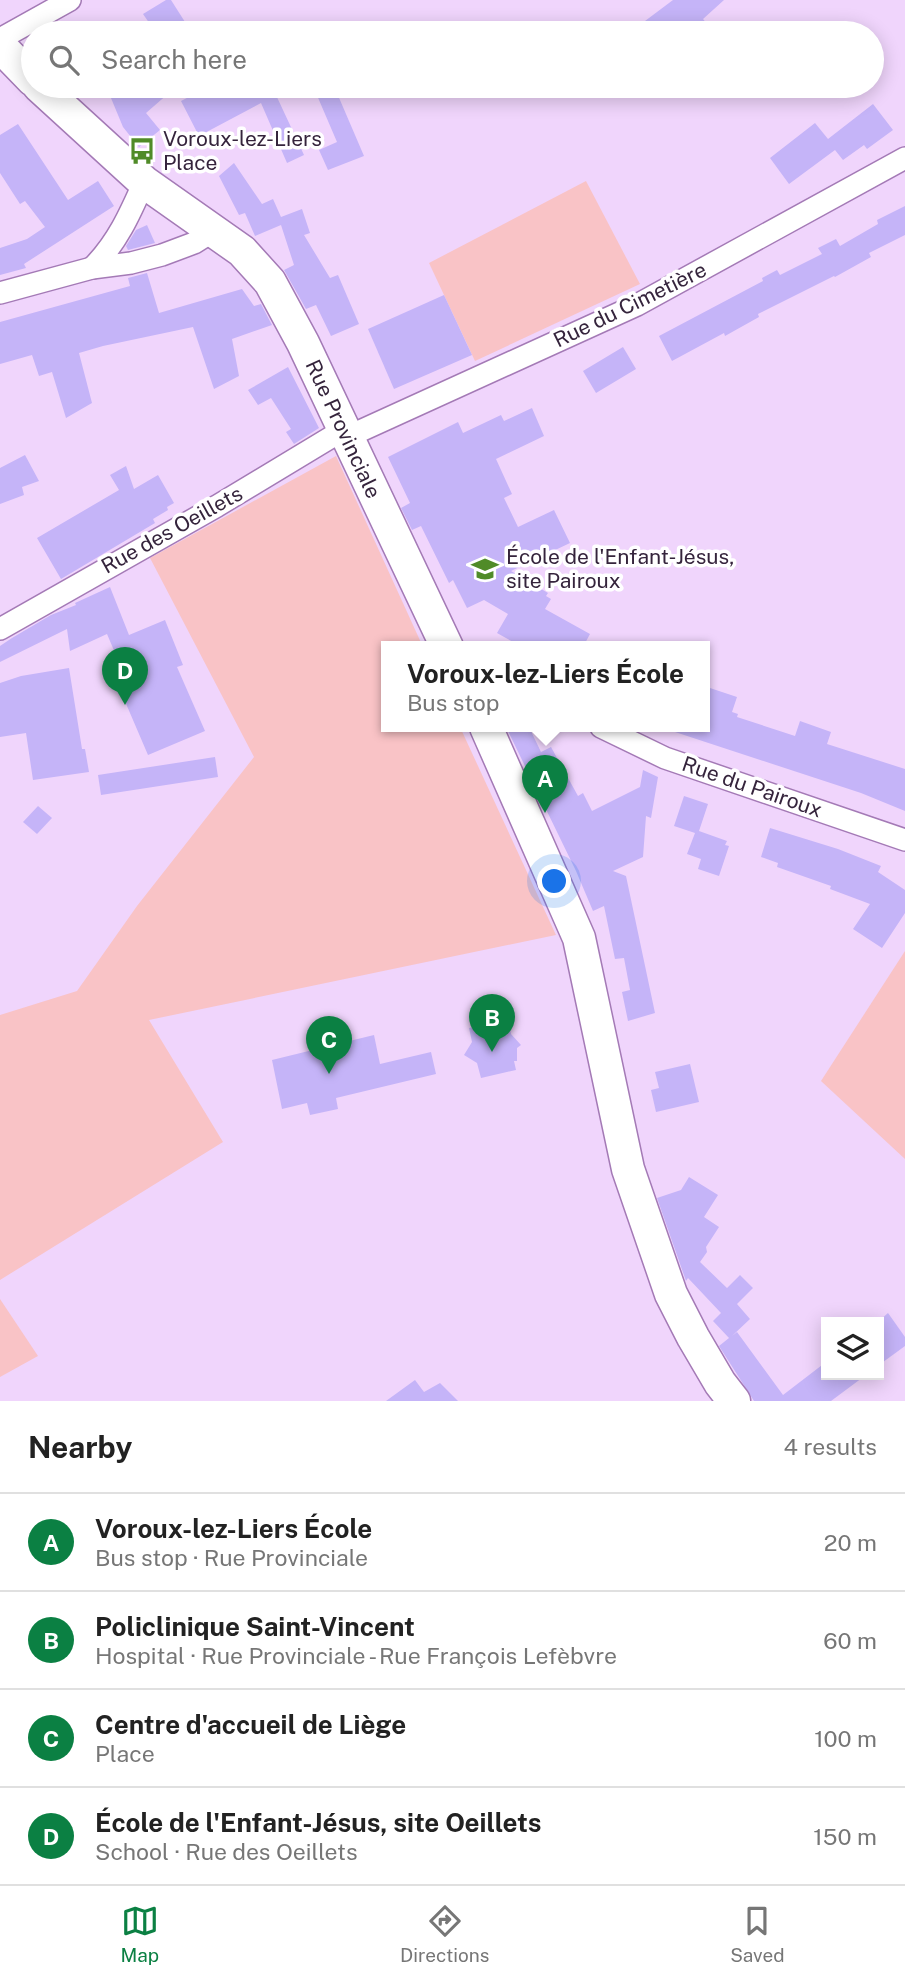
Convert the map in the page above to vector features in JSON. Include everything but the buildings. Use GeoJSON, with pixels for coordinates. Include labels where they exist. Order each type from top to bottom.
{"type":"FeatureCollection","features":[{"type":"Feature","properties":{"kind":"main road"},"geometry":{"type":"LineString","coordinates":[[0,46],[21,68]]}},
{"type":"Feature","properties":{"kind":"main road"},"geometry":{"type":"LineString","coordinates":[[52,98],[144,181]]}},
{"type":"Feature","properties":{"kind":"main road","name":"Rue Provinciale"},"geometry":{"type":"LineString","coordinates":[[144,181],[242,251],[270,282],[303,343],[444,641]]}},
{"type":"Feature","properties":{"kind":"main road"},"geometry":{"type":"LineString","coordinates":[[488,732],[579,938],[628,1169],[671,1294],[700,1348],[734,1401]]}},
{"type":"Feature","properties":{"kind":"street"},"geometry":{"type":"LineString","coordinates":[[32,21],[70,0]]}},
{"type":"Feature","properties":{"kind":"street"},"geometry":{"type":"LineString","coordinates":[[0,39],[21,27]]}},
{"type":"Feature","properties":{"kind":"street","name":"Rue du Cimetière"},"geometry":{"type":"LineString","coordinates":[[345,433],[637,305],[905,158]]}},
{"type":"Feature","properties":{"kind":"street"},"geometry":{"type":"LineString","coordinates":[[92,268],[119,236],[144,181]]}},
{"type":"Feature","properties":{"kind":"street"},"geometry":{"type":"LineString","coordinates":[[0,293],[92,268],[131,263],[162,255],[194,243],[213,231]]}},
{"type":"Feature","properties":{"kind":"street","name":"Rue des Oeillets"},"geometry":{"type":"LineString","coordinates":[[0,629],[345,433]]}},
{"type":"Feature","properties":{"kind":"street","name":"Rue du Pairoux"},"geometry":{"type":"LineString","coordinates":[[611,732],[665,758],[905,839]]}},
{"type":"Feature","properties":{"kind":"shaded area"},"geometry":{"type":"Polygon","coordinates":[[[586,181],[640,284],[475,361],[429,263],[586,181]]]}},
{"type":"Feature","properties":{"kind":"shaded area"},"geometry":{"type":"Polygon","coordinates":[[[336,456],[420,641],[381,641],[381,732],[462,732],[556,935],[149,1020],[223,1142],[0,1280],[0,1015],[77,991],[137,906],[254,757],[150,558],[336,456]]]}},
{"type":"Feature","properties":{"kind":"shaded area"},"geometry":{"type":"Polygon","coordinates":[[[905,951],[905,1159],[821,1081],[905,951]]]}},
{"type":"Feature","properties":{"kind":"shaded area"},"geometry":{"type":"Polygon","coordinates":[[[0,1299],[38,1356],[0,1377],[0,1299]]]}},
{"type":"Feature","properties":{"kind":"place","name":"Voroux-lez-Liers Place"},"geometry":{"type":"Point","coordinates":[142,151]}},
{"type":"Feature","properties":{"kind":"place","name":"École de l'Enfant-Jésus, site Pairoux"},"geometry":{"type":"Point","coordinates":[485,569]}},
{"type":"Feature","properties":{"kind":"place","name":"École de l'Enfant-Jésus, site Oeillets"},"geometry":{"type":"Point","coordinates":[125,705]}},
{"type":"Feature","properties":{"kind":"place","name":"Voroux-lez-Liers École"},"geometry":{"type":"Point","coordinates":[545,813]}},
{"type":"Feature","properties":{"kind":"place","name":"Policlinique Saint-Vincent"},"geometry":{"type":"Point","coordinates":[492,1052]}},
{"type":"Feature","properties":{"kind":"place","name":"Centre d'accueil de Liège"},"geometry":{"type":"Point","coordinates":[329,1074]}}]}
